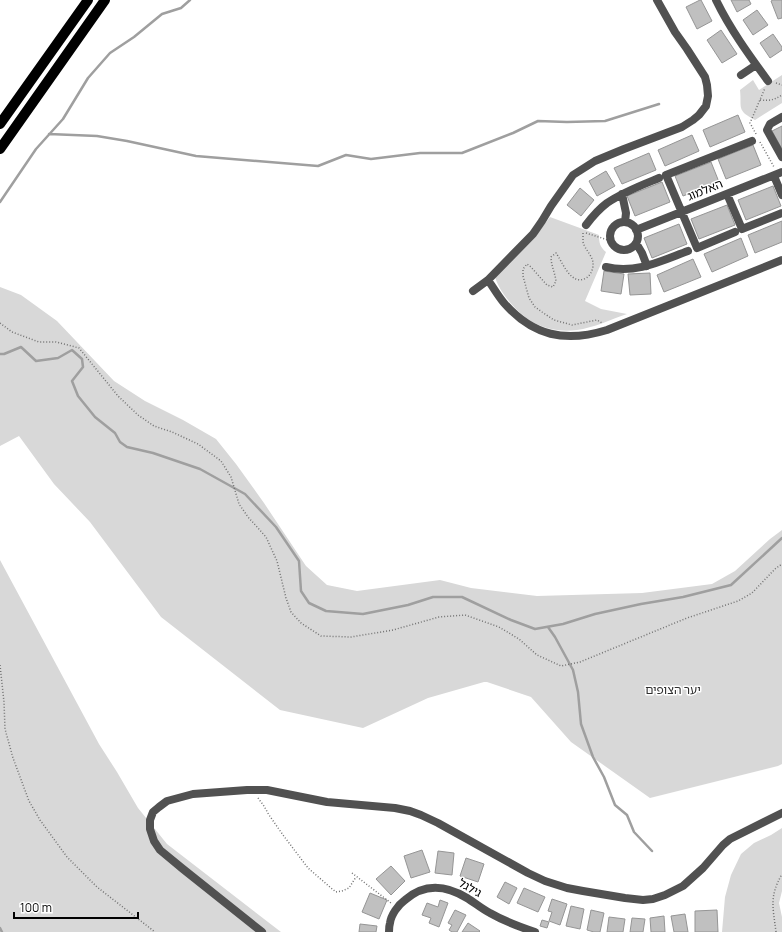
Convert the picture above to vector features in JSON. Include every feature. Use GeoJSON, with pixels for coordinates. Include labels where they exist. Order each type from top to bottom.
{"type":"FeatureCollection","features":[{"type":"Feature","properties":{"kind":"main road"},"geometry":{"type":"LineString","coordinates":[[0,124],[88,0]]}},
{"type":"Feature","properties":{"kind":"main road"},"geometry":{"type":"LineString","coordinates":[[0,149],[105,0]]}},
{"type":"Feature","properties":{"kind":"street"},"geometry":{"type":"LineString","coordinates":[[473,291],[488,280],[533,234],[573,176],[595,162],[624,149],[682,127],[699,115],[706,106],[708,85],[706,77],[674,32],[657,0]]}},
{"type":"Feature","properties":{"kind":"street"},"geometry":{"type":"LineString","coordinates":[[716,0],[732,30],[768,81]]}},
{"type":"Feature","properties":{"kind":"street"},"geometry":{"type":"LineString","coordinates":[[742,75],[756,65]]}},
{"type":"Feature","properties":{"kind":"street"},"geometry":{"type":"LineString","coordinates":[[782,117],[770,124],[767,130],[782,157]]}},
{"type":"Feature","properties":{"kind":"street"},"geometry":{"type":"LineString","coordinates":[[734,232],[698,248],[666,175],[752,141]]}},
{"type":"Feature","properties":{"kind":"street","name":"האלמוג"},"geometry":{"type":"LineString","coordinates":[[636,230],[782,172]]}},
{"type":"Feature","properties":{"kind":"street"},"geometry":{"type":"LineString","coordinates":[[774,176],[782,195]]}},
{"type":"Feature","properties":{"kind":"street"},"geometry":{"type":"LineString","coordinates":[[586,225],[599,209],[608,202],[622,194],[659,178]]}},
{"type":"Feature","properties":{"kind":"street"},"geometry":{"type":"LineString","coordinates":[[622,194],[626,213],[625,222]]}},
{"type":"Feature","properties":{"kind":"street"},"geometry":{"type":"LineString","coordinates":[[727,194],[742,229],[782,213]]}},
{"type":"Feature","properties":{"kind":"street"},"geometry":{"type":"LineString","coordinates":[[620,222],[632,224],[636,230],[638,234],[636,243],[625,250],[616,248],[611,241],[610,232],[612,227],[620,222]]}},
{"type":"Feature","properties":{"kind":"street"},"geometry":{"type":"LineString","coordinates":[[636,243],[647,266]]}},
{"type":"Feature","properties":{"kind":"street"},"geometry":{"type":"LineString","coordinates":[[606,267],[615,269],[633,269],[647,266],[688,251]]}},
{"type":"Feature","properties":{"kind":"street"},"geometry":{"type":"LineString","coordinates":[[488,280],[510,310],[525,322],[535,329],[555,335],[569,337],[594,334],[607,330],[782,260]]}},
{"type":"Feature","properties":{"kind":"street"},"geometry":{"type":"LineString","coordinates":[[262,932],[160,850],[154,841],[150,829],[150,820],[154,812],[159,807],[167,801],[193,794],[267,790],[327,802],[395,808],[410,811],[438,823],[528,873],[546,881],[567,888],[643,900],[653,899],[665,895],[683,886],[703,868],[730,839],[782,813]]}},
{"type":"Feature","properties":{"kind":"street","name":"גילגל"},"geometry":{"type":"LineString","coordinates":[[389,932],[390,922],[401,903],[415,892],[434,887],[455,891],[490,913],[535,932]]}},
{"type":"Feature","properties":{"kind":"path"},"geometry":{"type":"LineString","coordinates":[[760,100],[775,100],[782,95]]}},
{"type":"Feature","properties":{"kind":"path"},"geometry":{"type":"LineString","coordinates":[[607,330],[604,324],[597,320],[572,324],[554,320],[535,307],[529,298],[523,276],[523,269],[527,264],[547,285],[553,287],[556,281],[551,263],[551,257],[556,253],[565,270],[571,277],[578,280],[584,280],[590,276],[594,266],[583,242],[583,232],[611,241]]}},
{"type":"Feature","properties":{"kind":"path"},"geometry":{"type":"LineString","coordinates":[[0,323],[12,332],[38,342],[56,342],[79,348],[102,378],[138,415],[154,426],[172,432],[198,444],[221,461],[231,477],[239,504],[248,517],[266,537],[277,561],[291,612],[301,623],[321,636],[351,637],[393,630],[439,617],[465,615],[499,627],[519,639],[538,655],[561,666],[580,662],[687,618],[738,601],[752,593],[775,569],[782,564]]}},
{"type":"Feature","properties":{"kind":"path"},"geometry":{"type":"LineString","coordinates":[[0,665],[5,729],[13,758],[29,801],[40,820],[67,857],[97,887],[155,932]]}},
{"type":"Feature","properties":{"kind":"path"},"geometry":{"type":"LineString","coordinates":[[250,790],[264,806],[283,835],[308,868],[331,888],[336,892],[349,888],[356,877]]}},
{"type":"Feature","properties":{"kind":"path"},"geometry":{"type":"LineString","coordinates":[[352,873],[398,907]]}},
{"type":"Feature","properties":{"kind":"path"},"geometry":{"type":"LineString","coordinates":[[776,932],[773,897],[776,886],[782,874]]}},
{"type":"Feature","properties":{"kind":"green space"},"geometry":{"type":"Polygon","coordinates":[[[782,75],[782,103],[755,120],[742,111],[740,90],[753,80],[759,90],[782,75]]]}},
{"type":"Feature","properties":{"kind":"green space"},"geometry":{"type":"Polygon","coordinates":[[[550,217],[599,235],[600,245],[606,252],[585,301],[601,309],[627,314],[583,329],[568,331],[551,329],[536,324],[528,319],[506,298],[495,277],[540,230],[550,217]]]}},
{"type":"Feature","properties":{"kind":"green space","name":"יער הצופים"},"geometry":{"type":"Polygon","coordinates":[[[0,287],[21,295],[57,321],[114,381],[145,401],[216,439],[264,503],[306,566],[327,585],[357,591],[440,580],[471,588],[537,596],[642,593],[712,584],[735,571],[782,530],[782,764],[650,798],[571,742],[531,697],[487,682],[428,698],[363,728],[280,710],[161,617],[90,522],[54,484],[19,436],[0,446],[0,287]]]}},
{"type":"Feature","properties":{"kind":"green space"},"geometry":{"type":"Polygon","coordinates":[[[0,560],[99,744],[138,808],[167,844],[281,932],[0,932],[0,560]]]}},
{"type":"Feature","properties":{"kind":"green space"},"geometry":{"type":"Polygon","coordinates":[[[782,828],[782,891],[779,903],[782,917],[782,932],[722,932],[725,897],[731,875],[741,854],[754,843],[782,828]]]}},
{"type":"Feature","properties":{"kind":"building"},"geometry":{"type":"Polygon","coordinates":[[[700,0],[712,21],[697,29],[686,7],[700,0]]]}},
{"type":"Feature","properties":{"kind":"building"},"geometry":{"type":"Polygon","coordinates":[[[731,0],[749,0],[751,4],[737,12],[731,0]]]}},
{"type":"Feature","properties":{"kind":"building"},"geometry":{"type":"Polygon","coordinates":[[[782,0],[782,18],[778,19],[771,1],[782,0]]]}},
{"type":"Feature","properties":{"kind":"building"},"geometry":{"type":"Polygon","coordinates":[[[757,10],[768,25],[753,35],[743,20],[757,10]]]}},
{"type":"Feature","properties":{"kind":"building"},"geometry":{"type":"Polygon","coordinates":[[[721,30],[737,54],[722,63],[707,40],[721,30]]]}},
{"type":"Feature","properties":{"kind":"building"},"geometry":{"type":"Polygon","coordinates":[[[773,34],[782,47],[782,50],[770,58],[760,43],[773,34]]]}},
{"type":"Feature","properties":{"kind":"building"},"geometry":{"type":"Polygon","coordinates":[[[738,115],[745,132],[710,147],[703,130],[738,115]]]}},
{"type":"Feature","properties":{"kind":"building"},"geometry":{"type":"Polygon","coordinates":[[[782,126],[782,149],[772,131],[782,126]]]}},
{"type":"Feature","properties":{"kind":"building"},"geometry":{"type":"Polygon","coordinates":[[[692,135],[699,151],[665,166],[658,150],[692,135]]]}},
{"type":"Feature","properties":{"kind":"building"},"geometry":{"type":"Polygon","coordinates":[[[753,145],[761,165],[726,179],[718,159],[753,145]]]}},
{"type":"Feature","properties":{"kind":"building"},"geometry":{"type":"Polygon","coordinates":[[[649,153],[656,170],[622,184],[614,168],[649,153]]]}},
{"type":"Feature","properties":{"kind":"building"},"geometry":{"type":"Polygon","coordinates":[[[711,162],[719,182],[683,196],[675,176],[711,162]]]}},
{"type":"Feature","properties":{"kind":"building"},"geometry":{"type":"Polygon","coordinates":[[[606,171],[615,186],[597,196],[589,181],[606,171]]]}},
{"type":"Feature","properties":{"kind":"building"},"geometry":{"type":"Polygon","coordinates":[[[662,182],[670,202],[635,216],[627,196],[662,182]]]}},
{"type":"Feature","properties":{"kind":"building"},"geometry":{"type":"Polygon","coordinates":[[[773,186],[781,206],[746,220],[738,200],[773,186]]]}},
{"type":"Feature","properties":{"kind":"building"},"geometry":{"type":"Polygon","coordinates":[[[580,188],[594,200],[581,216],[567,205],[580,188]]]}},
{"type":"Feature","properties":{"kind":"building"},"geometry":{"type":"Polygon","coordinates":[[[727,205],[735,225],[699,239],[691,219],[727,205]]]}},
{"type":"Feature","properties":{"kind":"building"},"geometry":{"type":"Polygon","coordinates":[[[782,221],[782,242],[755,253],[748,235],[782,221]]]}},
{"type":"Feature","properties":{"kind":"building"},"geometry":{"type":"Polygon","coordinates":[[[679,224],[687,244],[652,258],[644,238],[679,224]]]}},
{"type":"Feature","properties":{"kind":"building"},"geometry":{"type":"Polygon","coordinates":[[[741,238],[748,256],[712,272],[704,254],[741,238]]]}},
{"type":"Feature","properties":{"kind":"building"},"geometry":{"type":"Polygon","coordinates":[[[693,259],[701,277],[664,292],[657,275],[693,259]]]}},
{"type":"Feature","properties":{"kind":"building"},"geometry":{"type":"Polygon","coordinates":[[[604,271],[624,274],[621,294],[601,291],[604,271]]]}},
{"type":"Feature","properties":{"kind":"building"},"geometry":{"type":"Polygon","coordinates":[[[650,273],[651,294],[630,295],[628,274],[650,273]]]}},
{"type":"Feature","properties":{"kind":"building"},"geometry":{"type":"Polygon","coordinates":[[[422,850],[430,872],[411,878],[404,856],[422,850]]]}},
{"type":"Feature","properties":{"kind":"building"},"geometry":{"type":"Polygon","coordinates":[[[438,851],[454,853],[452,875],[435,873],[438,851]]]}},
{"type":"Feature","properties":{"kind":"building"},"geometry":{"type":"Polygon","coordinates":[[[466,858],[484,864],[478,882],[460,876],[466,858]]]}},
{"type":"Feature","properties":{"kind":"building"},"geometry":{"type":"Polygon","coordinates":[[[391,866],[405,881],[391,895],[376,879],[391,866]]]}},
{"type":"Feature","properties":{"kind":"building"},"geometry":{"type":"Polygon","coordinates":[[[505,882],[517,888],[509,904],[497,897],[505,882]]]}},
{"type":"Feature","properties":{"kind":"building"},"geometry":{"type":"Polygon","coordinates":[[[524,888],[545,897],[538,912],[517,903],[524,888]]]}},
{"type":"Feature","properties":{"kind":"building"},"geometry":{"type":"Polygon","coordinates":[[[370,893],[387,900],[379,919],[362,912],[370,893]]]}},
{"type":"Feature","properties":{"kind":"building"},"geometry":{"type":"Polygon","coordinates":[[[552,899],[567,904],[560,925],[549,921],[552,912],[548,911],[552,899]]]}},
{"type":"Feature","properties":{"kind":"building"},"geometry":{"type":"Polygon","coordinates":[[[440,900],[448,903],[439,927],[429,923],[431,918],[422,915],[427,903],[438,907],[440,900]]]}},
{"type":"Feature","properties":{"kind":"building"},"geometry":{"type":"Polygon","coordinates":[[[571,906],[584,909],[580,929],[566,926],[571,906]]]}},
{"type":"Feature","properties":{"kind":"building"},"geometry":{"type":"Polygon","coordinates":[[[455,910],[466,915],[457,932],[452,932],[449,930],[452,925],[448,923],[455,910]]]}},
{"type":"Feature","properties":{"kind":"building"},"geometry":{"type":"Polygon","coordinates":[[[591,910],[604,913],[600,932],[587,930],[591,910]]]}},
{"type":"Feature","properties":{"kind":"building"},"geometry":{"type":"Polygon","coordinates":[[[717,910],[718,932],[695,932],[695,911],[717,910]]]}},
{"type":"Feature","properties":{"kind":"building"},"geometry":{"type":"Polygon","coordinates":[[[685,914],[688,932],[674,932],[671,916],[685,914]]]}},
{"type":"Feature","properties":{"kind":"building"},"geometry":{"type":"Polygon","coordinates":[[[664,916],[665,932],[651,932],[650,918],[664,916]]]}},
{"type":"Feature","properties":{"kind":"building"},"geometry":{"type":"Polygon","coordinates":[[[609,917],[625,919],[623,932],[607,932],[609,917]]]}},
{"type":"Feature","properties":{"kind":"building"},"geometry":{"type":"Polygon","coordinates":[[[632,918],[645,919],[643,932],[630,932],[632,918]]]}},
{"type":"Feature","properties":{"kind":"building"},"geometry":{"type":"Polygon","coordinates":[[[542,920],[549,922],[547,928],[540,926],[542,920]]]}},
{"type":"Feature","properties":{"kind":"building"},"geometry":{"type":"Polygon","coordinates":[[[468,923],[480,931],[462,932],[468,923]]]}},
{"type":"Feature","properties":{"kind":"building"},"geometry":{"type":"Polygon","coordinates":[[[360,924],[377,926],[376,932],[359,932],[360,924]]]}},
{"type":"Feature","properties":{"kind":"waterway"},"geometry":{"type":"LineString","coordinates":[[0,202],[36,149],[63,119],[88,78],[110,53],[134,37],[162,14],[181,8],[190,0]]}},
{"type":"Feature","properties":{"kind":"waterway"},"geometry":{"type":"LineString","coordinates":[[49,134],[97,136],[196,156],[318,166],[346,155],[371,159],[420,153],[462,153],[513,133],[538,121],[605,121],[659,104]]}},
{"type":"Feature","properties":{"kind":"waterway"},"geometry":{"type":"LineString","coordinates":[[0,354],[4,354],[21,347],[36,361],[58,358],[72,350],[82,359],[83,367],[72,381],[78,396],[95,417],[115,433],[120,442],[127,447],[153,453],[200,469],[245,494],[276,527],[299,561],[301,591],[309,603],[326,611],[363,614],[408,605],[433,597],[462,597],[511,620],[535,629],[563,624],[595,614],[683,597],[731,585],[782,538]]}},
{"type":"Feature","properties":{"kind":"waterway"},"geometry":{"type":"LineString","coordinates":[[548,627],[573,670],[578,692],[581,724],[593,757],[604,777],[615,805],[627,815],[634,832],[652,851]]}},
{"type":"Feature","properties":{"kind":"waterway"},"geometry":{"type":"LineString","coordinates":[[0,928],[2,932]]}}]}
